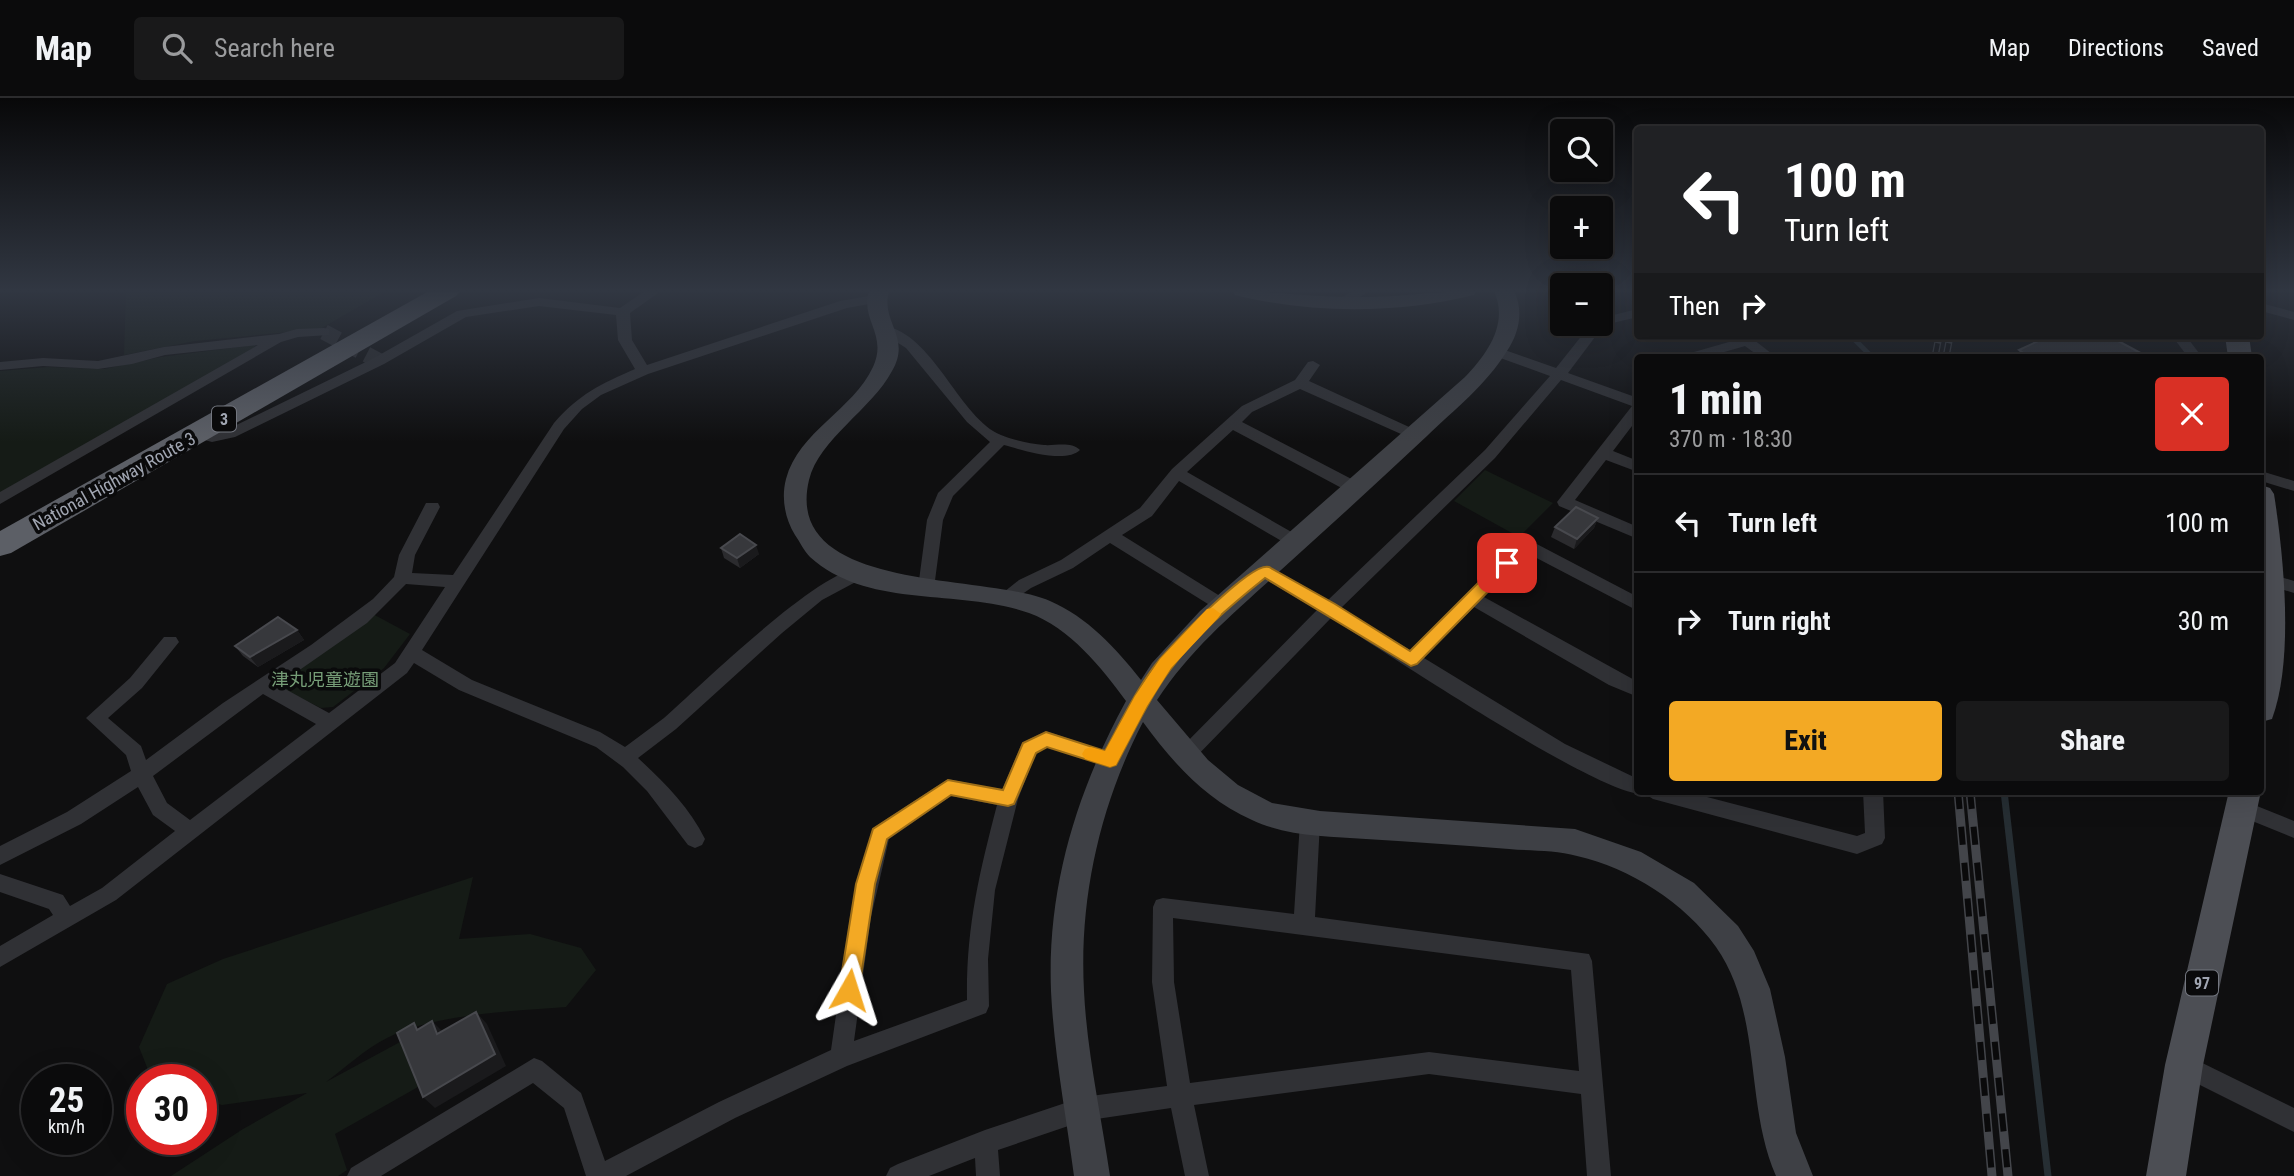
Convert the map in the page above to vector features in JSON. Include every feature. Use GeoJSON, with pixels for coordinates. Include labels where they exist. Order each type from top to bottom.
{"type":"FeatureCollection","features":[{"type":"Feature","properties":{"kind":"highway","name":"National Highway Route 3"},"geometry":{"type":"LineString","coordinates":[[0,527],[331,341]]}},
{"type":"Feature","properties":{"kind":"highway","name":"National Highway Route 3"},"geometry":{"type":"LineString","coordinates":[[0,545],[359,341]]}},
{"type":"Feature","properties":{"kind":"main road"},"geometry":{"type":"LineString","coordinates":[[2264,512],[2276,582],[2271,661],[2264,695]]}},
{"type":"Feature","properties":{"kind":"main road","name":"97"},"geometry":{"type":"LineString","coordinates":[[2166,1176],[2184,1065],[2243,799]]}},
{"type":"Feature","properties":{"kind":"street"},"geometry":{"type":"LineString","coordinates":[[0,366],[43,362],[98,365],[132,360],[164,351],[251,341]]}},
{"type":"Feature","properties":{"kind":"street"},"geometry":{"type":"LineString","coordinates":[[0,499],[275,341]]}},
{"type":"Feature","properties":{"kind":"street"},"geometry":{"type":"LineString","coordinates":[[198,434],[212,437],[230,434],[414,341]]}},
{"type":"Feature","properties":{"kind":"street"},"geometry":{"type":"LineString","coordinates":[[626,341],[643,371]]}},
{"type":"Feature","properties":{"kind":"street"},"geometry":{"type":"LineString","coordinates":[[0,957],[109,894],[329,722],[391,677],[413,653],[558,426],[577,406],[596,392],[643,371],[733,341]]}},
{"type":"Feature","properties":{"kind":"street"},"geometry":{"type":"LineString","coordinates":[[890,341],[891,352],[881,374],[811,450],[799,475],[794,499],[802,526],[810,540],[834,561],[877,580],[1008,596],[1041,607],[1064,620],[1085,637],[1141,701],[1184,757],[1209,782],[1237,800],[1265,813],[1310,822],[1575,842],[1616,853],[1665,880],[1690,898],[1720,928],[1754,987],[1768,1055],[1778,1139],[1795,1176]]}},
{"type":"Feature","properties":{"kind":"street"},"geometry":{"type":"LineString","coordinates":[[905,341],[972,419],[993,438],[1043,450],[1072,450]]}},
{"type":"Feature","properties":{"kind":"street"},"geometry":{"type":"LineString","coordinates":[[1091,1176],[1072,1040],[1067,966],[1072,897],[1081,845],[1096,793],[1110,760],[1141,701],[1166,664],[1222,605],[1357,488],[1479,374],[1502,341]]}},
{"type":"Feature","properties":{"kind":"street"},"geometry":{"type":"LineString","coordinates":[[1184,757],[1330,608],[1490,454],[1585,341]]}},
{"type":"Feature","properties":{"kind":"street"},"geometry":{"type":"LineString","coordinates":[[1701,354],[1737,341]]}},
{"type":"Feature","properties":{"kind":"street"},"geometry":{"type":"LineString","coordinates":[[1747,341],[1765,354]]}},
{"type":"Feature","properties":{"kind":"street"},"geometry":{"type":"LineString","coordinates":[[1497,352],[1634,403]]}},
{"type":"Feature","properties":{"kind":"street"},"geometry":{"type":"LineString","coordinates":[[1008,596],[1025,584],[1067,564],[1146,512],[1177,473],[1247,409],[1300,383],[1312,365]]}},
{"type":"Feature","properties":{"kind":"street"},"geometry":{"type":"LineString","coordinates":[[1300,383],[1415,435]]}},
{"type":"Feature","properties":{"kind":"street"},"geometry":{"type":"LineString","coordinates":[[1634,410],[1564,502],[1634,531]]}},
{"type":"Feature","properties":{"kind":"street"},"geometry":{"type":"LineString","coordinates":[[1232,423],[1357,488]]}},
{"type":"Feature","properties":{"kind":"street"},"geometry":{"type":"LineString","coordinates":[[926,588],[935,520],[946,494],[1000,441]]}},
{"type":"Feature","properties":{"kind":"street"},"geometry":{"type":"LineString","coordinates":[[1603,453],[1634,465]]}},
{"type":"Feature","properties":{"kind":"street"},"geometry":{"type":"LineString","coordinates":[[1177,473],[1296,542]]}},
{"type":"Feature","properties":{"kind":"street"},"geometry":{"type":"LineString","coordinates":[[2264,477],[2294,486]]}},
{"type":"Feature","properties":{"kind":"street"},"geometry":{"type":"LineString","coordinates":[[0,856],[55,830],[142,775],[219,713],[264,686],[369,611],[399,585],[407,555],[432,507]]}},
{"type":"Feature","properties":{"kind":"street"},"geometry":{"type":"LineString","coordinates":[[1111,536],[1222,605]]}},
{"type":"Feature","properties":{"kind":"street"},"geometry":{"type":"LineString","coordinates":[[1411,660],[1525,545],[1634,603]]}},
{"type":"Feature","properties":{"kind":"street"},"geometry":{"type":"LineString","coordinates":[[1264,571],[1330,608],[1411,660],[1600,773],[1634,786]]}},
{"type":"Feature","properties":{"kind":"street"},"geometry":{"type":"LineString","coordinates":[[624,758],[669,724],[806,604],[859,573]]}},
{"type":"Feature","properties":{"kind":"street"},"geometry":{"type":"LineString","coordinates":[[402,578],[459,582]]}},
{"type":"Feature","properties":{"kind":"street"},"geometry":{"type":"LineString","coordinates":[[1473,598],[1593,668],[1634,688]]}},
{"type":"Feature","properties":{"kind":"street"},"geometry":{"type":"LineString","coordinates":[[170,642],[136,684],[95,718],[134,751],[142,775],[160,809],[191,832]]}},
{"type":"Feature","properties":{"kind":"street"},"geometry":{"type":"LineString","coordinates":[[413,653],[431,668],[601,741],[624,758],[677,811],[695,839]]}},
{"type":"Feature","properties":{"kind":"street"},"geometry":{"type":"LineString","coordinates":[[264,686],[329,722]]}},
{"type":"Feature","properties":{"kind":"street"},"geometry":{"type":"LineString","coordinates":[[359,1176],[534,1069],[573,1101],[600,1176],[727,1110],[842,1057],[978,1006],[978,959],[985,890],[1008,799],[1029,748],[1046,739],[1110,760]]}},
{"type":"Feature","properties":{"kind":"street"},"geometry":{"type":"LineString","coordinates":[[842,1057],[854,946],[866,884],[880,834],[948,787],[1008,799]]}},
{"type":"Feature","properties":{"kind":"street"},"geometry":{"type":"LineString","coordinates":[[1668,795],[1857,845],[1875,838],[1873,795]]}},
{"type":"Feature","properties":{"kind":"street"},"geometry":{"type":"LineString","coordinates":[[2243,799],[2294,830]]}},
{"type":"Feature","properties":{"kind":"street"},"geometry":{"type":"LineString","coordinates":[[1304,926],[1310,822]]}},
{"type":"Feature","properties":{"kind":"street"},"geometry":{"type":"LineString","coordinates":[[0,883],[56,902],[67,919]]}},
{"type":"Feature","properties":{"kind":"street"},"geometry":{"type":"LineString","coordinates":[[1197,1176],[1180,1095],[1163,982],[1163,907],[1581,961],[1599,1176]]}},
{"type":"Feature","properties":{"kind":"street"},"geometry":{"type":"LineString","coordinates":[[898,1176],[985,1142],[1083,1109],[1180,1095],[1429,1063],[1592,1084]]}},
{"type":"Feature","properties":{"kind":"street"},"geometry":{"type":"LineString","coordinates":[[2184,1065],[2294,1120]]}},
{"type":"Feature","properties":{"kind":"street"},"geometry":{"type":"LineString","coordinates":[[985,1142],[988,1176]]}},
{"type":"Feature","properties":{"kind":"green space"},"geometry":{"type":"Polygon","coordinates":[[[124,341],[193,341],[124,355],[124,341]]]}},
{"type":"Feature","properties":{"kind":"green space"},"geometry":{"type":"Polygon","coordinates":[[[254,345],[256,349],[0,495],[0,371],[48,367],[104,369],[161,357],[254,345]]]}},
{"type":"Feature","properties":{"kind":"green space"},"geometry":{"type":"Polygon","coordinates":[[[1485,470],[1553,503],[1519,537],[1454,501],[1485,470]]]}},
{"type":"Feature","properties":{"kind":"green space","name":"津丸児童遊園"},"geometry":{"type":"Polygon","coordinates":[[[371,613],[410,634],[384,668],[333,707],[321,708],[273,684],[371,613]]]}},
{"type":"Feature","properties":{"kind":"green space"},"geometry":{"type":"Polygon","coordinates":[[[473,877],[459,939],[530,934],[581,948],[596,970],[566,1007],[474,1015],[406,1030],[379,1042],[326,1082],[400,1042],[418,1087],[335,1134],[347,1170],[338,1176],[171,1176],[203,1155],[217,1155],[217,1146],[307,1093],[222,1105],[217,1104],[217,1064],[146,1064],[139,1047],[167,984],[223,959],[473,877]]]}},
{"type":"Feature","properties":{"kind":"building"},"geometry":{"type":"Polygon","coordinates":[[[2038,341],[2119,341],[2142,354],[2016,354],[2022,352],[2019,350],[2038,341]]]}},
{"type":"Feature","properties":{"kind":"building"},"geometry":{"type":"Polygon","coordinates":[[[1576,507],[1598,518],[1577,539],[1555,527],[1576,507]]]}},
{"type":"Feature","properties":{"kind":"building"},"geometry":{"type":"Polygon","coordinates":[[[740,534],[756,545],[737,558],[721,548],[740,534]]]}},
{"type":"Feature","properties":{"kind":"building"},"geometry":{"type":"Polygon","coordinates":[[[278,617],[297,630],[250,657],[235,646],[278,617]]]}},
{"type":"Feature","properties":{"kind":"building"},"geometry":{"type":"Polygon","coordinates":[[[476,1012],[495,1054],[423,1097],[397,1033],[414,1023],[417,1030],[432,1021],[437,1034],[476,1012]]]}},
{"type":"Feature","properties":{"kind":"waterway"},"geometry":{"type":"LineString","coordinates":[[1856,341],[1869,354]]}},
{"type":"Feature","properties":{"kind":"waterway"},"geometry":{"type":"LineString","coordinates":[[2004,795],[2048,1176]]}},
{"type":"Feature","properties":{"kind":"tunnel"},"geometry":{"type":"LineString","coordinates":[[342,341],[379,361]]}},
{"type":"Feature","properties":{"kind":"railway"},"geometry":{"type":"LineString","coordinates":[[1936,354],[1938,341]]}},
{"type":"Feature","properties":{"kind":"railway"},"geometry":{"type":"LineString","coordinates":[[1947,354],[1949,341]]}},
{"type":"Feature","properties":{"kind":"railway"},"geometry":{"type":"LineString","coordinates":[[1958,795],[1992,1176]]}},
{"type":"Feature","properties":{"kind":"railway"},"geometry":{"type":"LineString","coordinates":[[1970,795],[2008,1176]]}},
{"type":"Feature","properties":{"kind":"slow traffic"},"geometry":{"type":"LineString","coordinates":[[1091,754],[1110,760],[1141,701],[1166,664],[1213,614]]}},
{"type":"Feature","properties":{"kind":"route"},"geometry":{"type":"LineString","coordinates":[[849,990],[866,884],[880,834],[948,787],[1008,799],[1029,748],[1046,739],[1110,760],[1141,701],[1166,664],[1222,605],[1264,571],[1330,608],[1411,660],[1507,563]]}}]}
